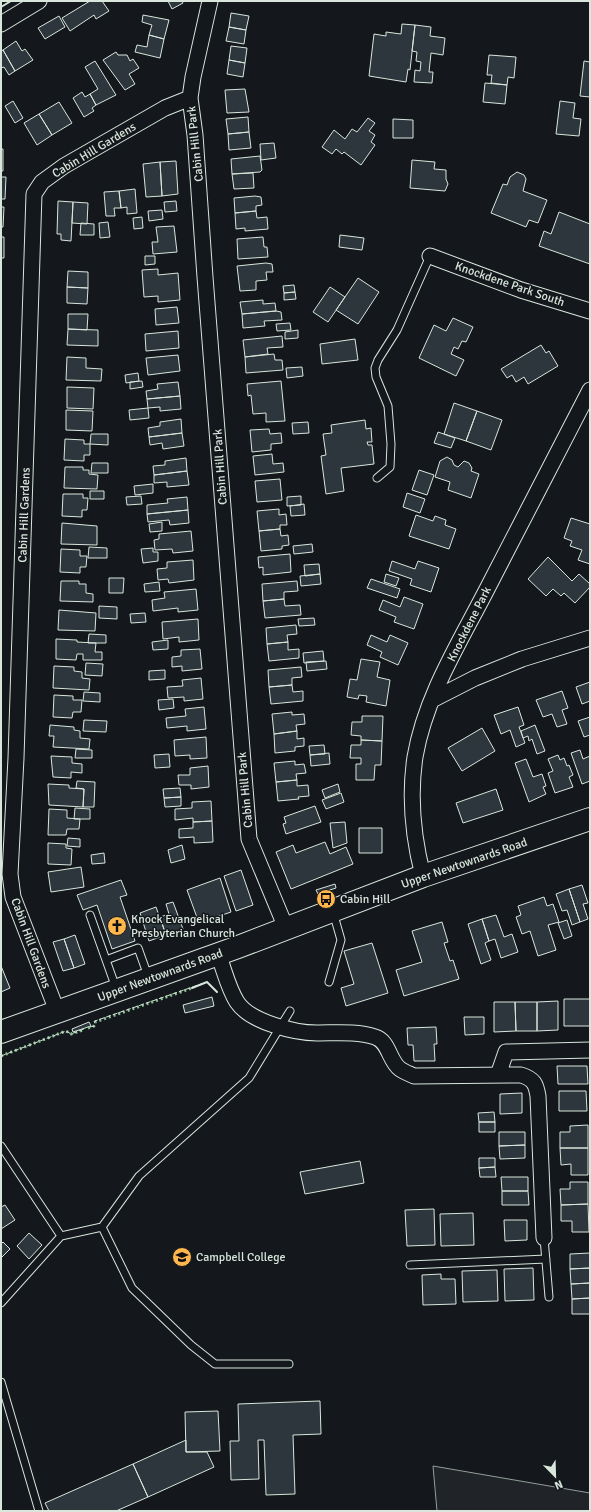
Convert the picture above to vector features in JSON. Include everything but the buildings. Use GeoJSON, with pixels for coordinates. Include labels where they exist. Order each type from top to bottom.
{"type":"FeatureCollection","features":[{"type":"Feature","properties":{"kind":"highway","name":"Upper Newtownards Road"},"geometry":{"type":"LineString","coordinates":[[1,1032],[218,954],[423,876],[590,819]]}},
{"type":"Feature","properties":{"kind":"street"},"geometry":{"type":"LineString","coordinates":[[1,24],[39,1]]}},
{"type":"Feature","properties":{"kind":"street","name":"Cabin Hill Park"},"geometry":{"type":"LineString","coordinates":[[210,1],[193,77],[190,98],[196,135],[205,278],[249,839],[286,928]]}},
{"type":"Feature","properties":{"kind":"street","name":"Cabin Hill Gardens"},"geometry":{"type":"LineString","coordinates":[[57,1011],[13,897],[10,874],[16,758],[34,194],[42,182],[64,166],[164,108],[190,98]]}},
{"type":"Feature","properties":{"kind":"street","name":"Knockdene Park South"},"geometry":{"type":"LineString","coordinates":[[430,256],[521,290],[590,310]]}},
{"type":"Feature","properties":{"kind":"street","name":"Knockdene Park"},"geometry":{"type":"LineString","coordinates":[[423,876],[414,832],[412,807],[415,757],[421,731],[443,674],[590,390]]}},
{"type":"Feature","properties":{"kind":"street"},"geometry":{"type":"LineString","coordinates":[[432,700],[475,678],[522,659],[590,638]]}},
{"type":"Feature","properties":{"kind":"street"},"geometry":{"type":"LineString","coordinates":[[218,954],[238,1003],[245,1010],[279,1028],[288,1031],[344,1033],[379,1038],[385,1044],[392,1060],[400,1069],[414,1076],[521,1074],[530,1077],[536,1083],[540,1120],[544,1238]]}},
{"type":"Feature","properties":{"kind":"street"},"geometry":{"type":"LineString","coordinates":[[498,1075],[506,1052],[590,1050]]}},
{"type":"Feature","properties":{"kind":"lane"},"geometry":{"type":"LineString","coordinates":[[377,478],[390,467],[391,444],[388,406],[376,377],[375,368],[378,360],[397,330],[430,256]]}},
{"type":"Feature","properties":{"kind":"lane"},"geometry":{"type":"LineString","coordinates":[[329,982],[341,940],[333,910]]}},
{"type":"Feature","properties":{"kind":"lane"},"geometry":{"type":"LineString","coordinates":[[90,915],[117,990]]}},
{"type":"Feature","properties":{"kind":"lane"},"geometry":{"type":"LineString","coordinates":[[106,960],[138,948],[149,979]]}},
{"type":"Feature","properties":{"kind":"lane"},"geometry":{"type":"LineString","coordinates":[[1,1303],[61,1236],[102,1227],[139,1176],[248,1078],[290,1011]]}},
{"type":"Feature","properties":{"kind":"lane"},"geometry":{"type":"LineString","coordinates":[[1,1146],[61,1236]]}},
{"type":"Feature","properties":{"kind":"lane"},"geometry":{"type":"LineString","coordinates":[[102,1227],[132,1288],[191,1345],[215,1364],[289,1364]]}},
{"type":"Feature","properties":{"kind":"lane"},"geometry":{"type":"LineString","coordinates":[[544,1238],[549,1297]]}},
{"type":"Feature","properties":{"kind":"lane"},"geometry":{"type":"LineString","coordinates":[[410,1265],[546,1259]]}},
{"type":"Feature","properties":{"kind":"lane"},"geometry":{"type":"LineString","coordinates":[[1,1382],[39,1511]]}},
{"type":"Feature","properties":{"kind":"shaded area"},"geometry":{"type":"Polygon","coordinates":[[[433,1466],[590,1493],[590,1511],[437,1511],[433,1466]]]}},
{"type":"Feature","properties":{"kind":"hedge"},"geometry":{"type":"LineString","coordinates":[[88,1028],[94,1026],[95,1022],[192,988]]}},
{"type":"Feature","properties":{"kind":"hedge"},"geometry":{"type":"LineString","coordinates":[[1,1056],[66,1031],[71,1034],[83,1030]]}},
{"type":"Feature","properties":{"kind":"fence"},"geometry":{"type":"LineString","coordinates":[[90,1027],[94,1026],[95,1021],[207,982],[217,992]]}},
{"type":"Feature","properties":{"kind":"fence"},"geometry":{"type":"LineString","coordinates":[[1,1056],[66,1031],[71,1034],[84,1029]]}},
{"type":"Feature","properties":{"kind":"wall"},"geometry":{"type":"LineString","coordinates":[[1,7],[11,1]]}},
{"type":"Feature","properties":{"kind":"wall"},"geometry":{"type":"LineString","coordinates":[[192,988],[207,982],[217,992]]}},
{"type":"Feature","properties":{"kind":"place","name":"Cabin Hill"},"geometry":{"type":"Point","coordinates":[326,899]}},
{"type":"Feature","properties":{"kind":"place","name":"Knock Evangelical Presbyterian Church"},"geometry":{"type":"Point","coordinates":[117,926]}},
{"type":"Feature","properties":{"kind":"place","name":"Campbell College"},"geometry":{"type":"Point","coordinates":[182,1257]}}]}
